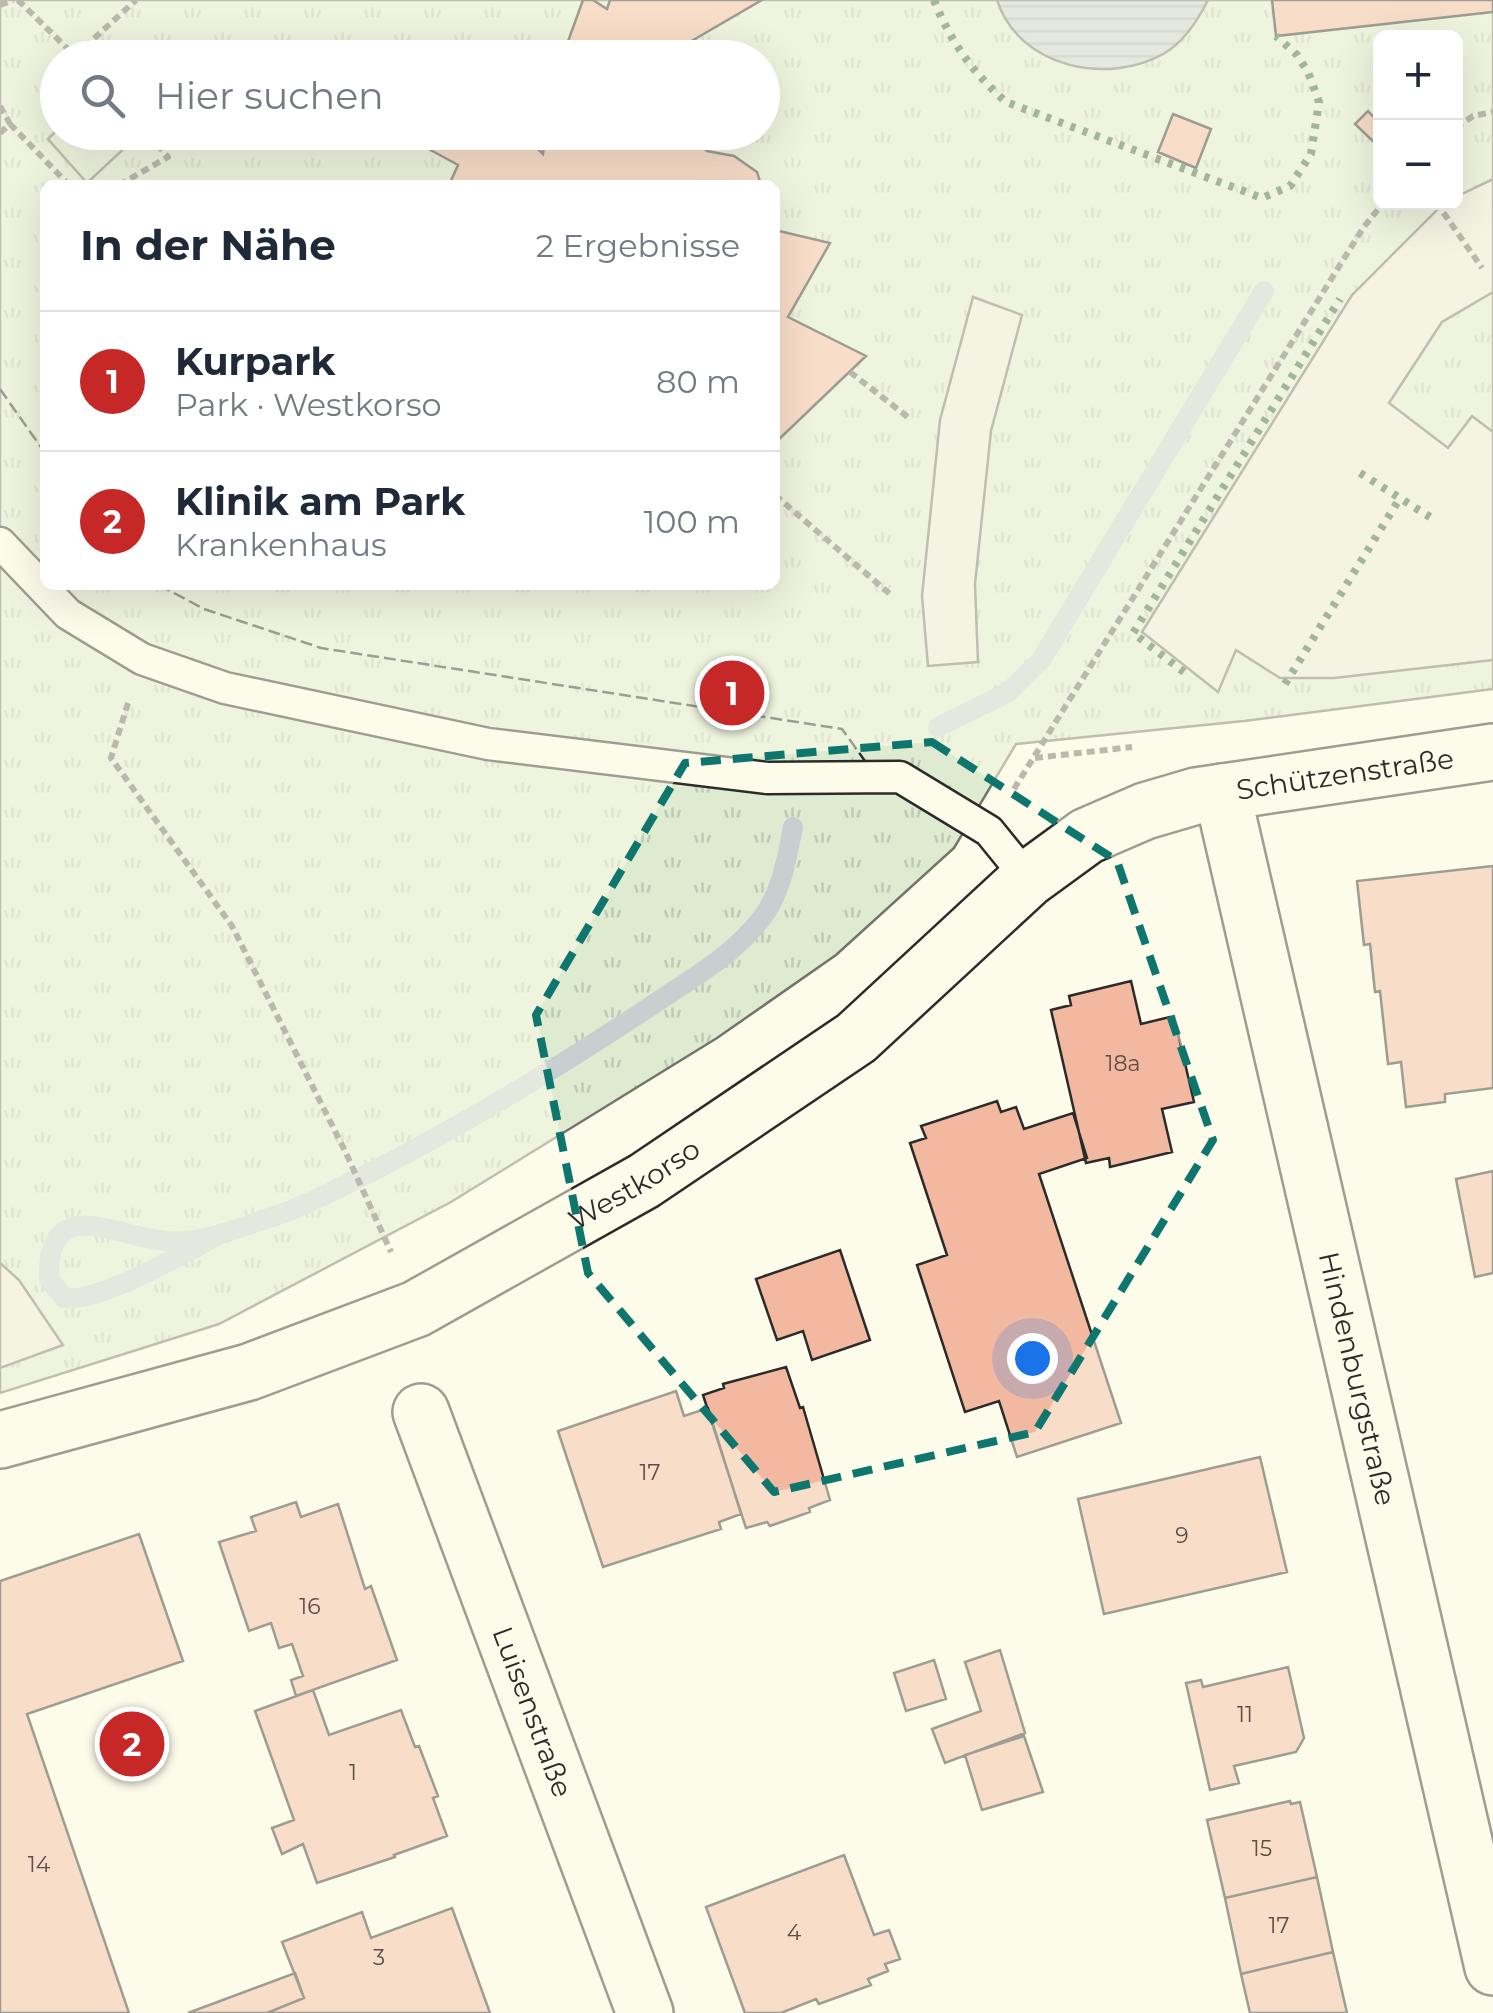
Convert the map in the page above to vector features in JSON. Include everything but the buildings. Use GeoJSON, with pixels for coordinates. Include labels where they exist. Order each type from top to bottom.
{"type":"FeatureCollection","features":[{"type":"Feature","properties":{"kind":"street","name":"Schützenstraße"},"geometry":{"type":"LineString","coordinates":[[1209,794],[1493,752]]}},
{"type":"Feature","properties":{"kind":"street","name":"Westkorso"},"geometry":{"type":"LineString","coordinates":[[0,1440],[249,1372],[416,1308],[644,1181],[856,1038],[1028,879],[1087,836],[1145,811],[1209,794]]}},
{"type":"Feature","properties":{"kind":"street","name":"Hindenburgstraße"},"geometry":{"type":"LineString","coordinates":[[1209,794],[1493,1967]]}},
{"type":"Feature","properties":{"kind":"street","name":"Luisenstraße"},"geometry":{"type":"LineString","coordinates":[[420,1412],[644,2013]]}},
{"type":"Feature","properties":{"kind":"lane"},"geometry":{"type":"LineString","coordinates":[[0,543],[40,585]]}},
{"type":"Feature","properties":{"kind":"lane"},"geometry":{"type":"LineString","coordinates":[[45,590],[68,614],[142,659],[225,688],[488,744],[767,778],[900,777],[988,831],[1028,879]]}},
{"type":"Feature","properties":{"kind":"path"},"geometry":{"type":"LineString","coordinates":[[0,5],[16,0],[59,40]]}},
{"type":"Feature","properties":{"kind":"path"},"geometry":{"type":"LineString","coordinates":[[93,40],[136,0]]}},
{"type":"Feature","properties":{"kind":"path"},"geometry":{"type":"LineString","coordinates":[[0,106],[10,124],[64,180]]}},
{"type":"Feature","properties":{"kind":"path"},"geometry":{"type":"LineString","coordinates":[[1463,123],[1493,112]]}},
{"type":"Feature","properties":{"kind":"path"},"geometry":{"type":"LineString","coordinates":[[0,133],[10,124]]}},
{"type":"Feature","properties":{"kind":"path"},"geometry":{"type":"LineString","coordinates":[[128,180],[168,157],[162,150]]}},
{"type":"Feature","properties":{"kind":"path"},"geometry":{"type":"LineString","coordinates":[[1033,758],[1378,210]]}},
{"type":"Feature","properties":{"kind":"path"},"geometry":{"type":"LineString","coordinates":[[1442,210],[1482,268]]}},
{"type":"Feature","properties":{"kind":"path"},"geometry":{"type":"LineString","coordinates":[[850,372],[908,418]]}},
{"type":"Feature","properties":{"kind":"path"},"geometry":{"type":"LineString","coordinates":[[780,498],[891,595]]}},
{"type":"Feature","properties":{"kind":"path"},"geometry":{"type":"LineString","coordinates":[[142,659],[110,758],[232,926],[366,1198]]}},
{"type":"Feature","properties":{"kind":"highlighted area"},"geometry":{"type":"Polygon","coordinates":[[[932,742],[1117,861],[1213,1140],[1035,1432],[774,1492],[588,1273],[536,1015],[685,763],[932,742]]]}},
{"type":"Feature","properties":{"kind":"green space"},"geometry":{"type":"Polygon","coordinates":[[[0,0],[1493,0],[1493,689],[1244,721],[1016,744],[954,848],[836,955],[717,1038],[451,1202],[219,1324],[0,1393],[0,0]]]}},
{"type":"Feature","properties":{"kind":"green space"},"geometry":{"type":"Polygon","coordinates":[[[58,150],[123,150],[90,180],[84,180],[58,150]]]}},
{"type":"Feature","properties":{"kind":"shaded area"},"geometry":{"type":"Polygon","coordinates":[[[997,0],[1208,0],[1190,29],[1165,53],[1142,63],[1093,69],[1045,55],[1025,42],[1008,23],[997,0]]]}},
{"type":"Feature","properties":{"kind":"shaded area"},"geometry":{"type":"Polygon","coordinates":[[[1493,179],[1493,292],[1442,322],[1389,403],[1448,448],[1472,416],[1493,432],[1493,660],[1334,678],[1280,678],[1236,650],[1218,692],[1142,632],[1352,295],[1437,210],[1463,210],[1463,194],[1493,179]]]}},
{"type":"Feature","properties":{"kind":"shaded area"},"geometry":{"type":"Polygon","coordinates":[[[973,297],[1022,315],[991,431],[975,584],[978,662],[928,666],[922,596],[940,420],[973,297]]]}},
{"type":"Feature","properties":{"kind":"shaded area"},"geometry":{"type":"Polygon","coordinates":[[[0,1263],[19,1280],[63,1345],[0,1368],[0,1263]]]}},
{"type":"Feature","properties":{"kind":"waterway"},"geometry":{"type":"LineString","coordinates":[[938,727],[1007,693],[1041,660],[1264,291]]}},
{"type":"Feature","properties":{"kind":"waterway"},"geometry":{"type":"LineString","coordinates":[[222,1233],[207,1241],[188,1252],[166,1263],[98,1293],[64,1298],[49,1279],[51,1252],[59,1236],[72,1228],[89,1226],[167,1241],[228,1232],[323,1196],[550,1071],[708,968],[749,933],[768,909],[778,887],[793,827]]}},
{"type":"Feature","properties":{"kind":"hedge"},"geometry":{"type":"LineString","coordinates":[[934,0],[964,55],[1006,102],[1262,198],[1290,186],[1311,154],[1319,102],[1297,55],[1276,36]]}},
{"type":"Feature","properties":{"kind":"hedge"},"geometry":{"type":"LineString","coordinates":[[1184,672],[1133,633],[1340,299]]}},
{"type":"Feature","properties":{"kind":"hedge"},"geometry":{"type":"LineString","coordinates":[[1360,473],[1430,517]]}},
{"type":"Feature","properties":{"kind":"hedge"},"geometry":{"type":"LineString","coordinates":[[1285,684],[1400,498]]}},
{"type":"Feature","properties":{"kind":"fence"},"geometry":{"type":"LineString","coordinates":[[0,389],[40,446]]}},
{"type":"Feature","properties":{"kind":"fence"},"geometry":{"type":"LineString","coordinates":[[168,590],[204,609],[321,648],[842,729],[865,761]]}},
{"type":"Feature","properties":{"kind":"place","name":"Kurpark"},"geometry":{"type":"Point","coordinates":[732,693]}},
{"type":"Feature","properties":{"kind":"place","name":"Klinik am Park"},"geometry":{"type":"Point","coordinates":[132,1744]}}]}
